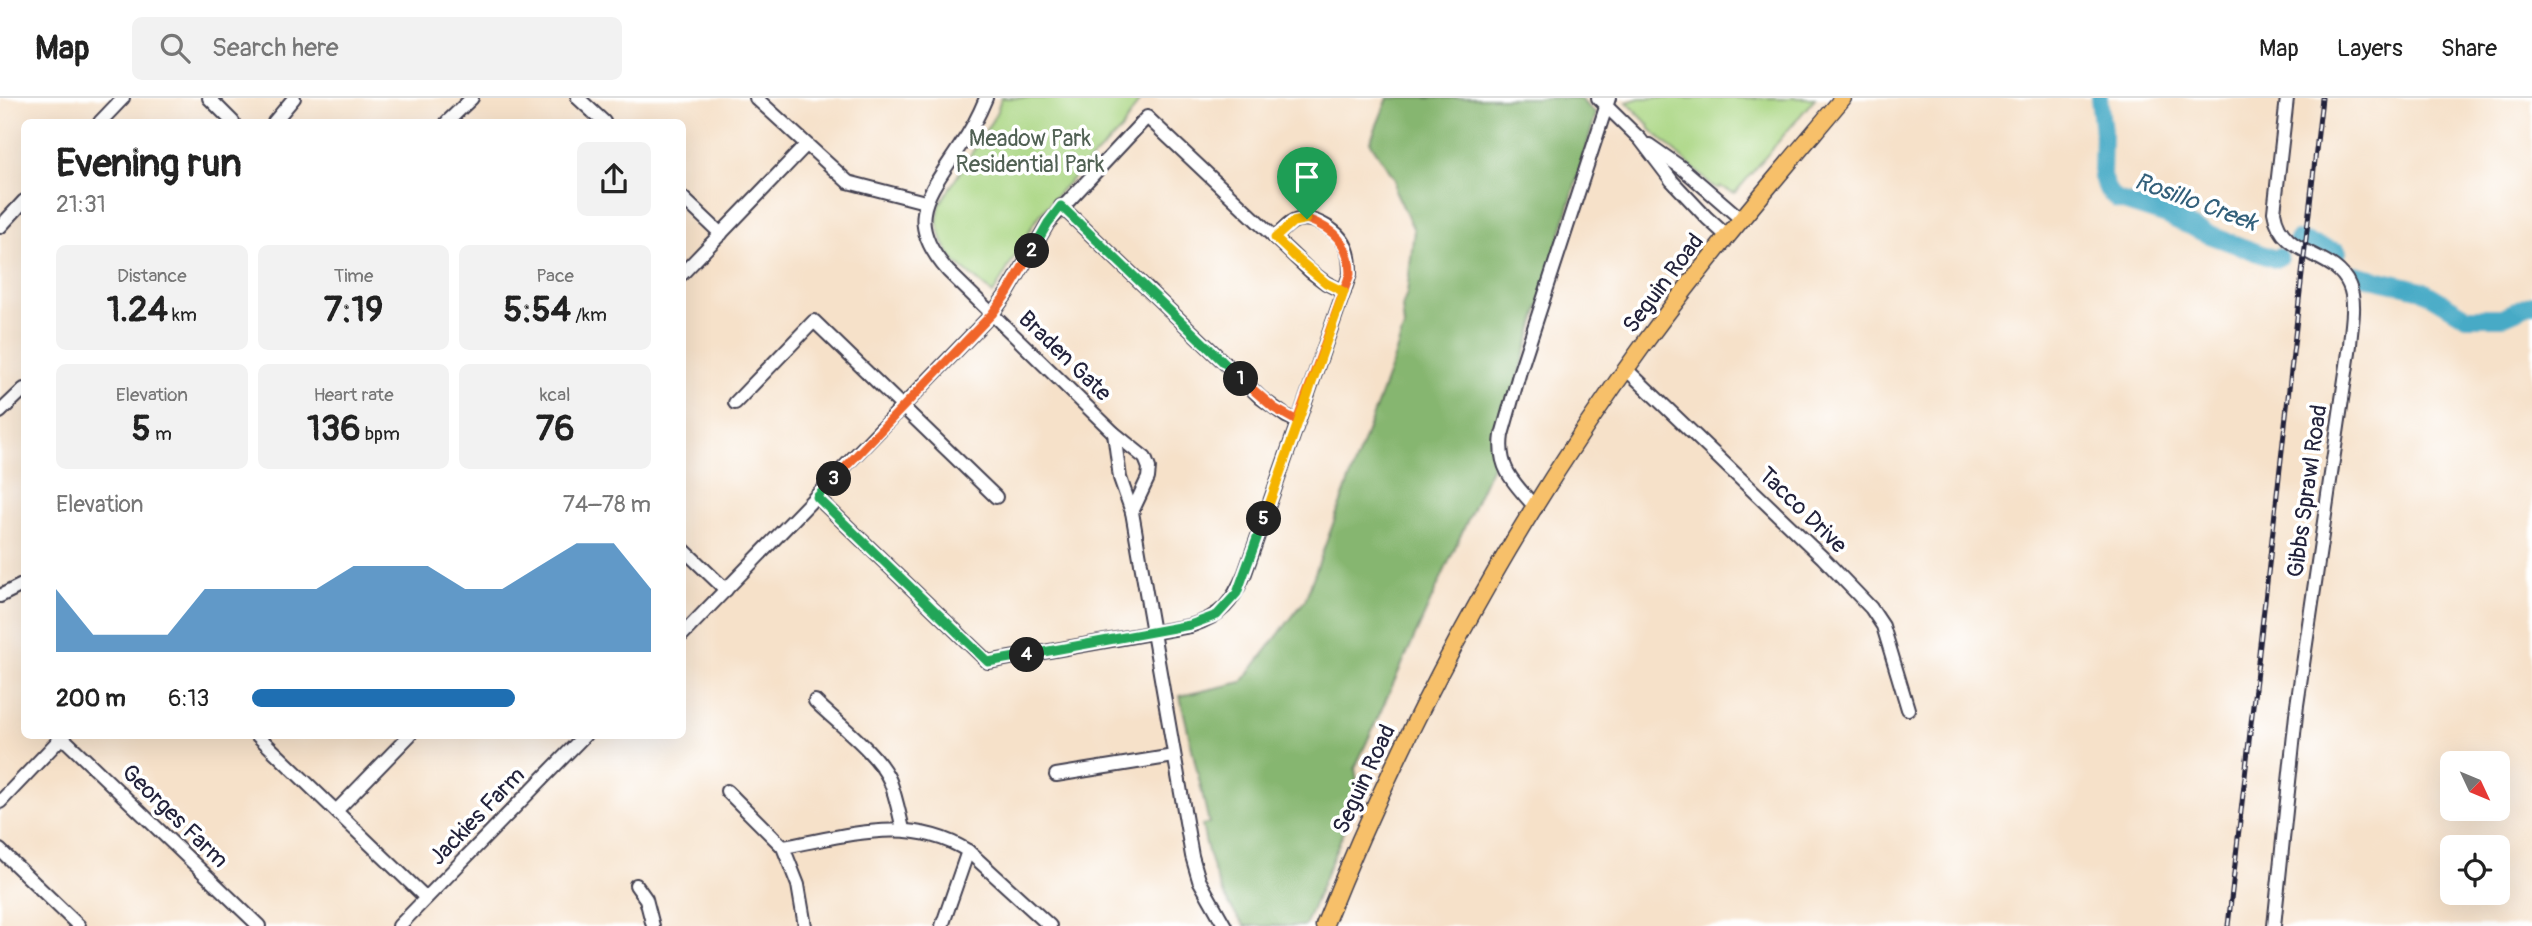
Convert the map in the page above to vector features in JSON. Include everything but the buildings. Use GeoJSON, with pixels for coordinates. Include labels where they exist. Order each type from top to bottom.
{"type":"FeatureCollection","features":[{"type":"Feature","properties":{"kind":"main road","name":"Seguin Road"},"geometry":{"type":"LineString","coordinates":[[1324,926],[1408,736],[1488,585],[1536,508],[1626,369],[1727,236],[1843,98]]}},
{"type":"Feature","properties":{"kind":"street"},"geometry":{"type":"LineString","coordinates":[[103,119],[123,98]]}},
{"type":"Feature","properties":{"kind":"street"},"geometry":{"type":"LineString","coordinates":[[209,98],[230,119]]}},
{"type":"Feature","properties":{"kind":"street"},"geometry":{"type":"LineString","coordinates":[[276,119],[294,98]]}},
{"type":"Feature","properties":{"kind":"street"},"geometry":{"type":"LineString","coordinates":[[450,119],[471,98]]}},
{"type":"Feature","properties":{"kind":"street"},"geometry":{"type":"LineString","coordinates":[[578,98],[601,119]]}},
{"type":"Feature","properties":{"kind":"street"},"geometry":{"type":"LineString","coordinates":[[756,98],[848,182],[925,202],[975,124],[986,98]]}},
{"type":"Feature","properties":{"kind":"street","name":"Gibbs Sprawl Road"},"geometry":{"type":"LineString","coordinates":[[2274,926],[2297,705],[2350,345],[2353,302],[2349,285],[2338,270],[2298,248],[2282,234],[2276,221],[2274,212],[2287,98]]}},
{"type":"Feature","properties":{"kind":"street"},"geometry":{"type":"LineString","coordinates":[[1536,508],[1503,466],[1500,445],[1520,371],[1605,101],[1640,139],[1672,181],[1727,236]]}},
{"type":"Feature","properties":{"kind":"street"},"geometry":{"type":"LineString","coordinates":[[686,631],[992,314],[1061,206],[1147,117],[1310,271],[1344,292]]}},
{"type":"Feature","properties":{"kind":"street"},"geometry":{"type":"LineString","coordinates":[[1640,139],[1682,167],[1741,219]]}},
{"type":"Feature","properties":{"kind":"street"},"geometry":{"type":"LineString","coordinates":[[686,270],[806,145]]}},
{"type":"Feature","properties":{"kind":"street"},"geometry":{"type":"LineString","coordinates":[[686,201],[721,234]]}},
{"type":"Feature","properties":{"kind":"street","name":"Braden Gate"},"geometry":{"type":"LineString","coordinates":[[925,202],[923,223],[935,257],[1114,433],[1145,458],[1149,468],[1148,478],[1132,512]]}},
{"type":"Feature","properties":{"kind":"street"},"geometry":{"type":"LineString","coordinates":[[0,227],[21,204]]}},
{"type":"Feature","properties":{"kind":"street"},"geometry":{"type":"LineString","coordinates":[[1061,206],[1261,398],[1297,421]]}},
{"type":"Feature","properties":{"kind":"street"},"geometry":{"type":"LineString","coordinates":[[817,497],[988,662],[1152,632],[1205,621],[1217,615],[1237,593],[1350,274],[1346,247],[1338,236],[1325,226],[1307,219],[1293,222],[1275,238]]}},
{"type":"Feature","properties":{"kind":"street"},"geometry":{"type":"LineString","coordinates":[[735,403],[814,321],[996,497]]}},
{"type":"Feature","properties":{"kind":"street","name":"Tacco Drive"},"geometry":{"type":"LineString","coordinates":[[1626,369],[1823,558],[1871,608],[1886,636],[1908,709]]}},
{"type":"Feature","properties":{"kind":"street"},"geometry":{"type":"LineString","coordinates":[[0,412],[21,392]]}},
{"type":"Feature","properties":{"kind":"street","name":"Braden Gate"},"geometry":{"type":"LineString","coordinates":[[1114,433],[1120,478],[1132,512],[1195,868],[1209,901],[1225,926]]}},
{"type":"Feature","properties":{"kind":"street"},"geometry":{"type":"LineString","coordinates":[[686,552],[726,590]]}},
{"type":"Feature","properties":{"kind":"street"},"geometry":{"type":"LineString","coordinates":[[0,596],[21,586]]}},
{"type":"Feature","properties":{"kind":"street"},"geometry":{"type":"LineString","coordinates":[[815,701],[871,755],[889,779],[903,829]]}},
{"type":"Feature","properties":{"kind":"street","name":"Georges Farm"},"geometry":{"type":"LineString","coordinates":[[0,802],[60,739]]}},
{"type":"Feature","properties":{"kind":"street","name":"Georges Farm"},"geometry":{"type":"LineString","coordinates":[[64,739],[251,923]]}},
{"type":"Feature","properties":{"kind":"street"},"geometry":{"type":"LineString","coordinates":[[261,739],[426,898]]}},
{"type":"Feature","properties":{"kind":"street"},"geometry":{"type":"LineString","coordinates":[[336,811],[406,739]]}},
{"type":"Feature","properties":{"kind":"street","name":"Jackies Farm"},"geometry":{"type":"LineString","coordinates":[[399,926],[581,739]]}},
{"type":"Feature","properties":{"kind":"street"},"geometry":{"type":"LineString","coordinates":[[1056,775],[1174,756]]}},
{"type":"Feature","properties":{"kind":"street"},"geometry":{"type":"LineString","coordinates":[[727,791],[783,847],[798,885],[805,926]]}},
{"type":"Feature","properties":{"kind":"street"},"geometry":{"type":"LineString","coordinates":[[783,847],[874,831],[903,829],[941,837],[968,851],[1050,926]]}},
{"type":"Feature","properties":{"kind":"street"},"geometry":{"type":"LineString","coordinates":[[0,850],[79,926]]}},
{"type":"Feature","properties":{"kind":"street"},"geometry":{"type":"LineString","coordinates":[[942,926],[968,851]]}},
{"type":"Feature","properties":{"kind":"street"},"geometry":{"type":"LineString","coordinates":[[636,885],[646,899],[653,926]]}},
{"type":"Feature","properties":{"kind":"green space","name":"Meadow Park Residential Park"},"geometry":{"type":"Polygon","coordinates":[[[1001,98],[1141,98],[1122,129],[1061,190],[1035,221],[993,294],[955,262],[943,243],[937,222],[940,204],[996,114],[1001,98]]]}},
{"type":"Feature","properties":{"kind":"green space"},"geometry":{"type":"Polygon","coordinates":[[[1388,98],[1579,98],[1596,114],[1493,464],[1355,768],[1359,794],[1305,926],[1245,926],[1222,891],[1208,852],[1202,825],[1209,823],[1180,696],[1242,682],[1305,600],[1393,361],[1404,327],[1402,307],[1407,293],[1414,230],[1395,190],[1395,179],[1370,142],[1388,98]]]}},
{"type":"Feature","properties":{"kind":"green space"},"geometry":{"type":"Polygon","coordinates":[[[1640,98],[1815,98],[1735,193],[1721,187],[1716,189],[1650,129],[1627,102],[1640,98]]]}},
{"type":"Feature","properties":{"kind":"waterway","name":"Rosillo Creek"},"geometry":{"type":"LineString","coordinates":[[2099,98],[2103,132],[2102,177],[2108,191],[2117,200],[2167,216],[2275,259],[2279,257]]}},
{"type":"Feature","properties":{"kind":"waterway","name":"Rosillo Creek"},"geometry":{"type":"LineString","coordinates":[[2297,240],[2338,252]]}},
{"type":"Feature","properties":{"kind":"waterway","name":"Rosillo Creek"},"geometry":{"type":"LineString","coordinates":[[2355,274],[2422,290],[2467,317],[2502,317],[2532,304]]}},
{"type":"Feature","properties":{"kind":"railway"},"geometry":{"type":"LineString","coordinates":[[2228,926],[2322,98]]}},
{"type":"Feature","properties":{"kind":"route"},"geometry":{"type":"LineString","coordinates":[[1307,219],[1293,222],[1275,238],[1310,271],[1344,292],[1245,573],[1237,593],[1217,615],[1190,625],[988,662],[817,497],[992,314],[1061,206],[1261,398],[1297,421],[1344,292],[1350,274],[1346,247],[1338,236],[1325,226],[1307,219]]}}]}
